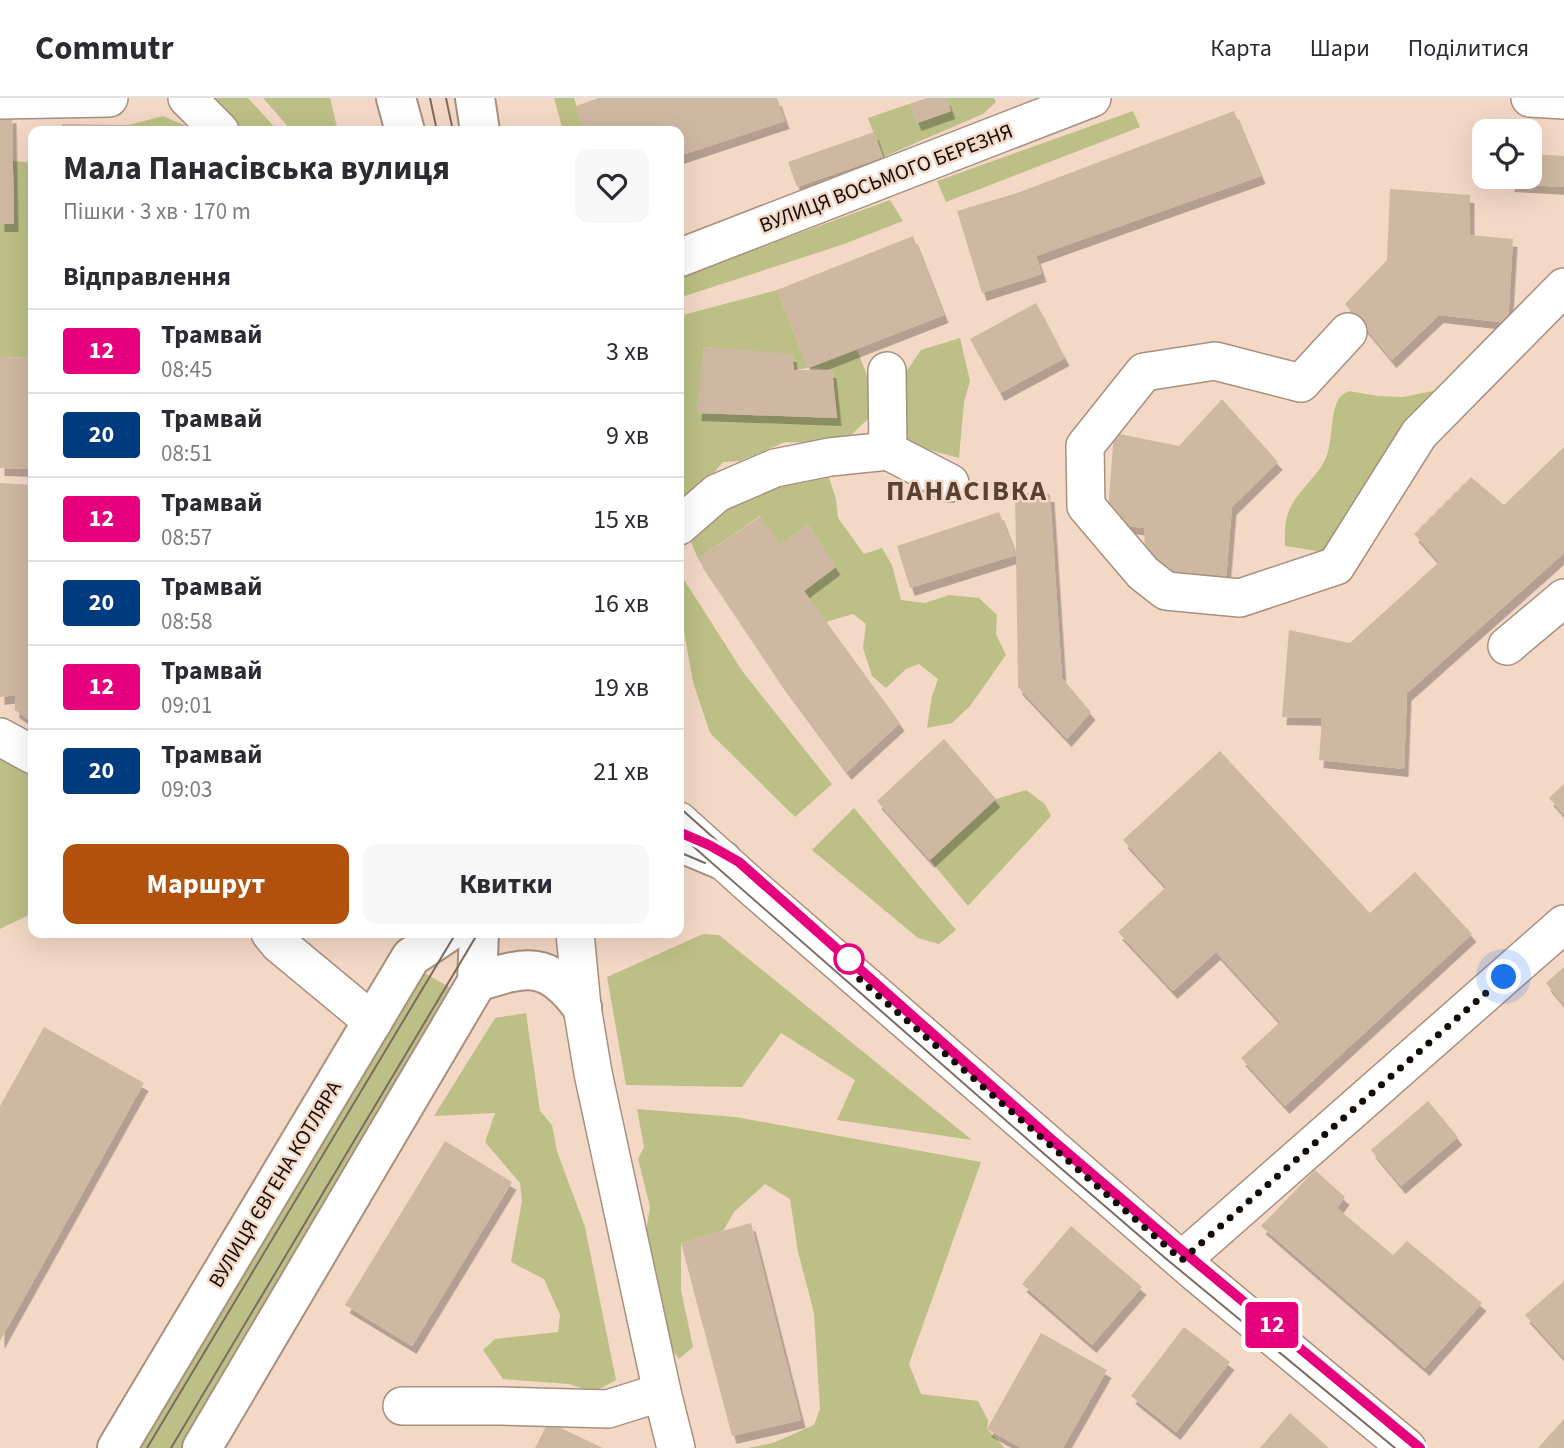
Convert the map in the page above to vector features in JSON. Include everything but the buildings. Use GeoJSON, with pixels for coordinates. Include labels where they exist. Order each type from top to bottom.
{"type":"FeatureCollection","features":[{"type":"Feature","properties":{"kind":"main road"},"geometry":{"type":"LineString","coordinates":[[397,98],[404,126]]}},
{"type":"Feature","properties":{"kind":"main road"},"geometry":{"type":"LineString","coordinates":[[475,98],[479,126]]}},
{"type":"Feature","properties":{"kind":"main road"},"geometry":{"type":"LineString","coordinates":[[684,844],[722,860]]}},
{"type":"Feature","properties":{"kind":"main road","name":"ВУЛИЦЯ ЄВГЕНА КОТЛЯРА"},"geometry":{"type":"LineString","coordinates":[[117,1448],[411,957],[440,938]]}},
{"type":"Feature","properties":{"kind":"main road"},"geometry":{"type":"LineString","coordinates":[[202,1448],[477,982],[479,938]]}},
{"type":"Feature","properties":{"kind":"main road"},"geometry":{"type":"LineString","coordinates":[[477,982],[509,972],[534,970],[560,981],[582,1007]]}},
{"type":"Feature","properties":{"kind":"street"},"geometry":{"type":"LineString","coordinates":[[0,100],[109,98]]}},
{"type":"Feature","properties":{"kind":"street"},"geometry":{"type":"LineString","coordinates":[[187,98],[215,126]]}},
{"type":"Feature","properties":{"kind":"street","name":"ВУЛИЦЯ ВОСЬМОГО БЕРЕЗНЯ"},"geometry":{"type":"LineString","coordinates":[[684,256],[1092,98]]}},
{"type":"Feature","properties":{"kind":"street"},"geometry":{"type":"LineString","coordinates":[[1530,98],[1564,100]]}},
{"type":"Feature","properties":{"kind":"street"},"geometry":{"type":"LineString","coordinates":[[1348,332],[1301,383],[1215,362],[1144,372],[1085,446],[1086,506],[1143,573],[1166,591],[1240,598],[1336,566],[1419,434],[1564,288]]}},
{"type":"Feature","properties":{"kind":"street"},"geometry":{"type":"LineString","coordinates":[[887,371],[888,452]]}},
{"type":"Feature","properties":{"kind":"street"},"geometry":{"type":"LineString","coordinates":[[684,522],[718,493],[775,468],[830,457],[888,452],[950,483]]}},
{"type":"Feature","properties":{"kind":"street"},"geometry":{"type":"LineString","coordinates":[[1507,646],[1564,598]]}},
{"type":"Feature","properties":{"kind":"street"},"geometry":{"type":"LineString","coordinates":[[0,737],[28,752]]}},
{"type":"Feature","properties":{"kind":"street"},"geometry":{"type":"LineString","coordinates":[[684,826],[1182,1260],[1407,1448]]}},
{"type":"Feature","properties":{"kind":"street"},"geometry":{"type":"LineString","coordinates":[[1182,1260],[1564,925]]}},
{"type":"Feature","properties":{"kind":"street"},"geometry":{"type":"LineString","coordinates":[[280,938],[373,1022]]}},
{"type":"Feature","properties":{"kind":"street"},"geometry":{"type":"LineString","coordinates":[[575,938],[582,1007],[593,1073],[676,1448]]}},
{"type":"Feature","properties":{"kind":"street"},"geometry":{"type":"LineString","coordinates":[[401,1406],[608,1409],[662,1392]]}},
{"type":"Feature","properties":{"kind":"green space"},"geometry":{"type":"Polygon","coordinates":[[[205,98],[248,98],[273,126],[232,126],[205,98]]]}},
{"type":"Feature","properties":{"kind":"green space"},"geometry":{"type":"Polygon","coordinates":[[[263,98],[330,98],[337,126],[288,126],[263,98]]]}},
{"type":"Feature","properties":{"kind":"green space"},"geometry":{"type":"Polygon","coordinates":[[[554,98],[574,98],[582,126],[562,126],[554,98]]]}},
{"type":"Feature","properties":{"kind":"green space"},"geometry":{"type":"Polygon","coordinates":[[[946,98],[994,98],[996,102],[983,114],[883,157],[868,118],[909,104],[917,123],[951,111],[946,98]]]}},
{"type":"Feature","properties":{"kind":"green space"},"geometry":{"type":"Polygon","coordinates":[[[1133,111],[1140,127],[946,202],[937,181],[1133,111]]]}},
{"type":"Feature","properties":{"kind":"green space"},"geometry":{"type":"Polygon","coordinates":[[[163,116],[186,126],[128,126],[163,116]]]}},
{"type":"Feature","properties":{"kind":"green space"},"geometry":{"type":"Polygon","coordinates":[[[13,161],[28,162],[28,358],[0,357],[0,224],[14,224],[13,161]]]}},
{"type":"Feature","properties":{"kind":"green space"},"geometry":{"type":"Polygon","coordinates":[[[890,200],[903,221],[844,244],[684,296],[684,275],[890,200]]]}},
{"type":"Feature","properties":{"kind":"green space"},"geometry":{"type":"Polygon","coordinates":[[[777,290],[808,368],[857,350],[873,390],[870,417],[848,438],[828,443],[785,442],[740,461],[723,462],[696,494],[684,500],[684,315],[777,290]],[[704,347],[698,413],[837,418],[832,370],[794,370],[792,355],[704,347]]]}},
{"type":"Feature","properties":{"kind":"green space"},"geometry":{"type":"Polygon","coordinates":[[[960,338],[970,381],[964,402],[959,458],[907,444],[902,422],[906,372],[921,350],[960,338]]]}},
{"type":"Feature","properties":{"kind":"green space"},"geometry":{"type":"Polygon","coordinates":[[[1453,387],[1323,552],[1285,546],[1285,526],[1289,511],[1325,459],[1335,409],[1341,396],[1349,391],[1403,397],[1453,387]]]}},
{"type":"Feature","properties":{"kind":"green space"},"geometry":{"type":"Polygon","coordinates":[[[803,476],[829,478],[836,499],[838,518],[864,554],[882,548],[892,565],[901,600],[925,603],[949,595],[979,598],[997,615],[996,634],[1006,655],[970,706],[952,723],[927,728],[932,696],[938,679],[919,664],[906,669],[886,688],[872,676],[863,648],[866,624],[853,614],[826,622],[804,591],[835,566],[808,525],[780,545],[760,516],[698,559],[688,534],[725,504],[803,476]]]}},
{"type":"Feature","properties":{"kind":"green space"},"geometry":{"type":"Polygon","coordinates":[[[684,580],[743,672],[832,784],[795,817],[710,733],[693,682],[684,631],[684,580]]]}},
{"type":"Feature","properties":{"kind":"green space"},"geometry":{"type":"Polygon","coordinates":[[[0,752],[28,769],[28,915],[0,929],[0,752]]]}},
{"type":"Feature","properties":{"kind":"green space"},"geometry":{"type":"Polygon","coordinates":[[[1026,790],[1045,804],[1051,816],[968,906],[930,860],[996,799],[1026,790]]]}},
{"type":"Feature","properties":{"kind":"green space"},"geometry":{"type":"Polygon","coordinates":[[[854,808],[956,930],[939,944],[918,938],[812,850],[854,808]]]}},
{"type":"Feature","properties":{"kind":"green space"},"geometry":{"type":"Polygon","coordinates":[[[703,934],[719,935],[972,1140],[837,1120],[855,1080],[781,1033],[742,1087],[626,1085],[607,977],[703,934]]]}},
{"type":"Feature","properties":{"kind":"green space"},"geometry":{"type":"Polygon","coordinates":[[[423,972],[454,990],[181,1448],[138,1448],[423,972]]]}},
{"type":"Feature","properties":{"kind":"green space"},"geometry":{"type":"Polygon","coordinates":[[[526,1013],[540,1111],[552,1125],[557,1151],[585,1227],[616,1380],[594,1392],[569,1384],[503,1379],[483,1350],[495,1339],[558,1332],[560,1315],[544,1279],[511,1262],[522,1201],[520,1183],[485,1142],[495,1113],[434,1116],[495,1018],[526,1013]]]}},
{"type":"Feature","properties":{"kind":"green space"},"geometry":{"type":"Polygon","coordinates":[[[637,1109],[736,1117],[981,1162],[909,1364],[921,1394],[978,1401],[988,1420],[987,1429],[1005,1448],[748,1448],[773,1443],[814,1425],[820,1409],[814,1313],[798,1252],[790,1199],[765,1184],[734,1212],[723,1231],[681,1243],[681,1290],[693,1347],[679,1359],[666,1341],[644,1244],[650,1207],[638,1159],[644,1147],[637,1109]]]}},
{"type":"Feature","properties":{"kind":"tram line"},"geometry":{"type":"LineString","coordinates":[[430,98],[436,126]]}},
{"type":"Feature","properties":{"kind":"tram line"},"geometry":{"type":"LineString","coordinates":[[446,98],[452,126]]}},
{"type":"Feature","properties":{"kind":"tram line"},"geometry":{"type":"LineString","coordinates":[[684,811],[1051,1139],[1421,1448]]}},
{"type":"Feature","properties":{"kind":"tram line","name":"12"},"geometry":{"type":"LineString","coordinates":[[684,834],[739,862],[1051,1139],[1420,1448]]}},
{"type":"Feature","properties":{"kind":"tram line"},"geometry":{"type":"LineString","coordinates":[[684,838],[1164,1257],[1395,1448]]}},
{"type":"Feature","properties":{"kind":"tram line"},"geometry":{"type":"LineString","coordinates":[[684,854],[705,863]]}},
{"type":"Feature","properties":{"kind":"tram line"},"geometry":{"type":"LineString","coordinates":[[147,1448],[453,938]]}},
{"type":"Feature","properties":{"kind":"tram line"},"geometry":{"type":"LineString","coordinates":[[171,1448],[475,938]]}},
{"type":"Feature","properties":{"kind":"district","name":"ПАНАСІВКА"},"geometry":{"type":"Point","coordinates":[967,491]}},
{"type":"Feature","properties":{"kind":"route"},"geometry":{"type":"LineString","coordinates":[[849,959],[849,970],[1182,1260],[1504,977]]}}]}
